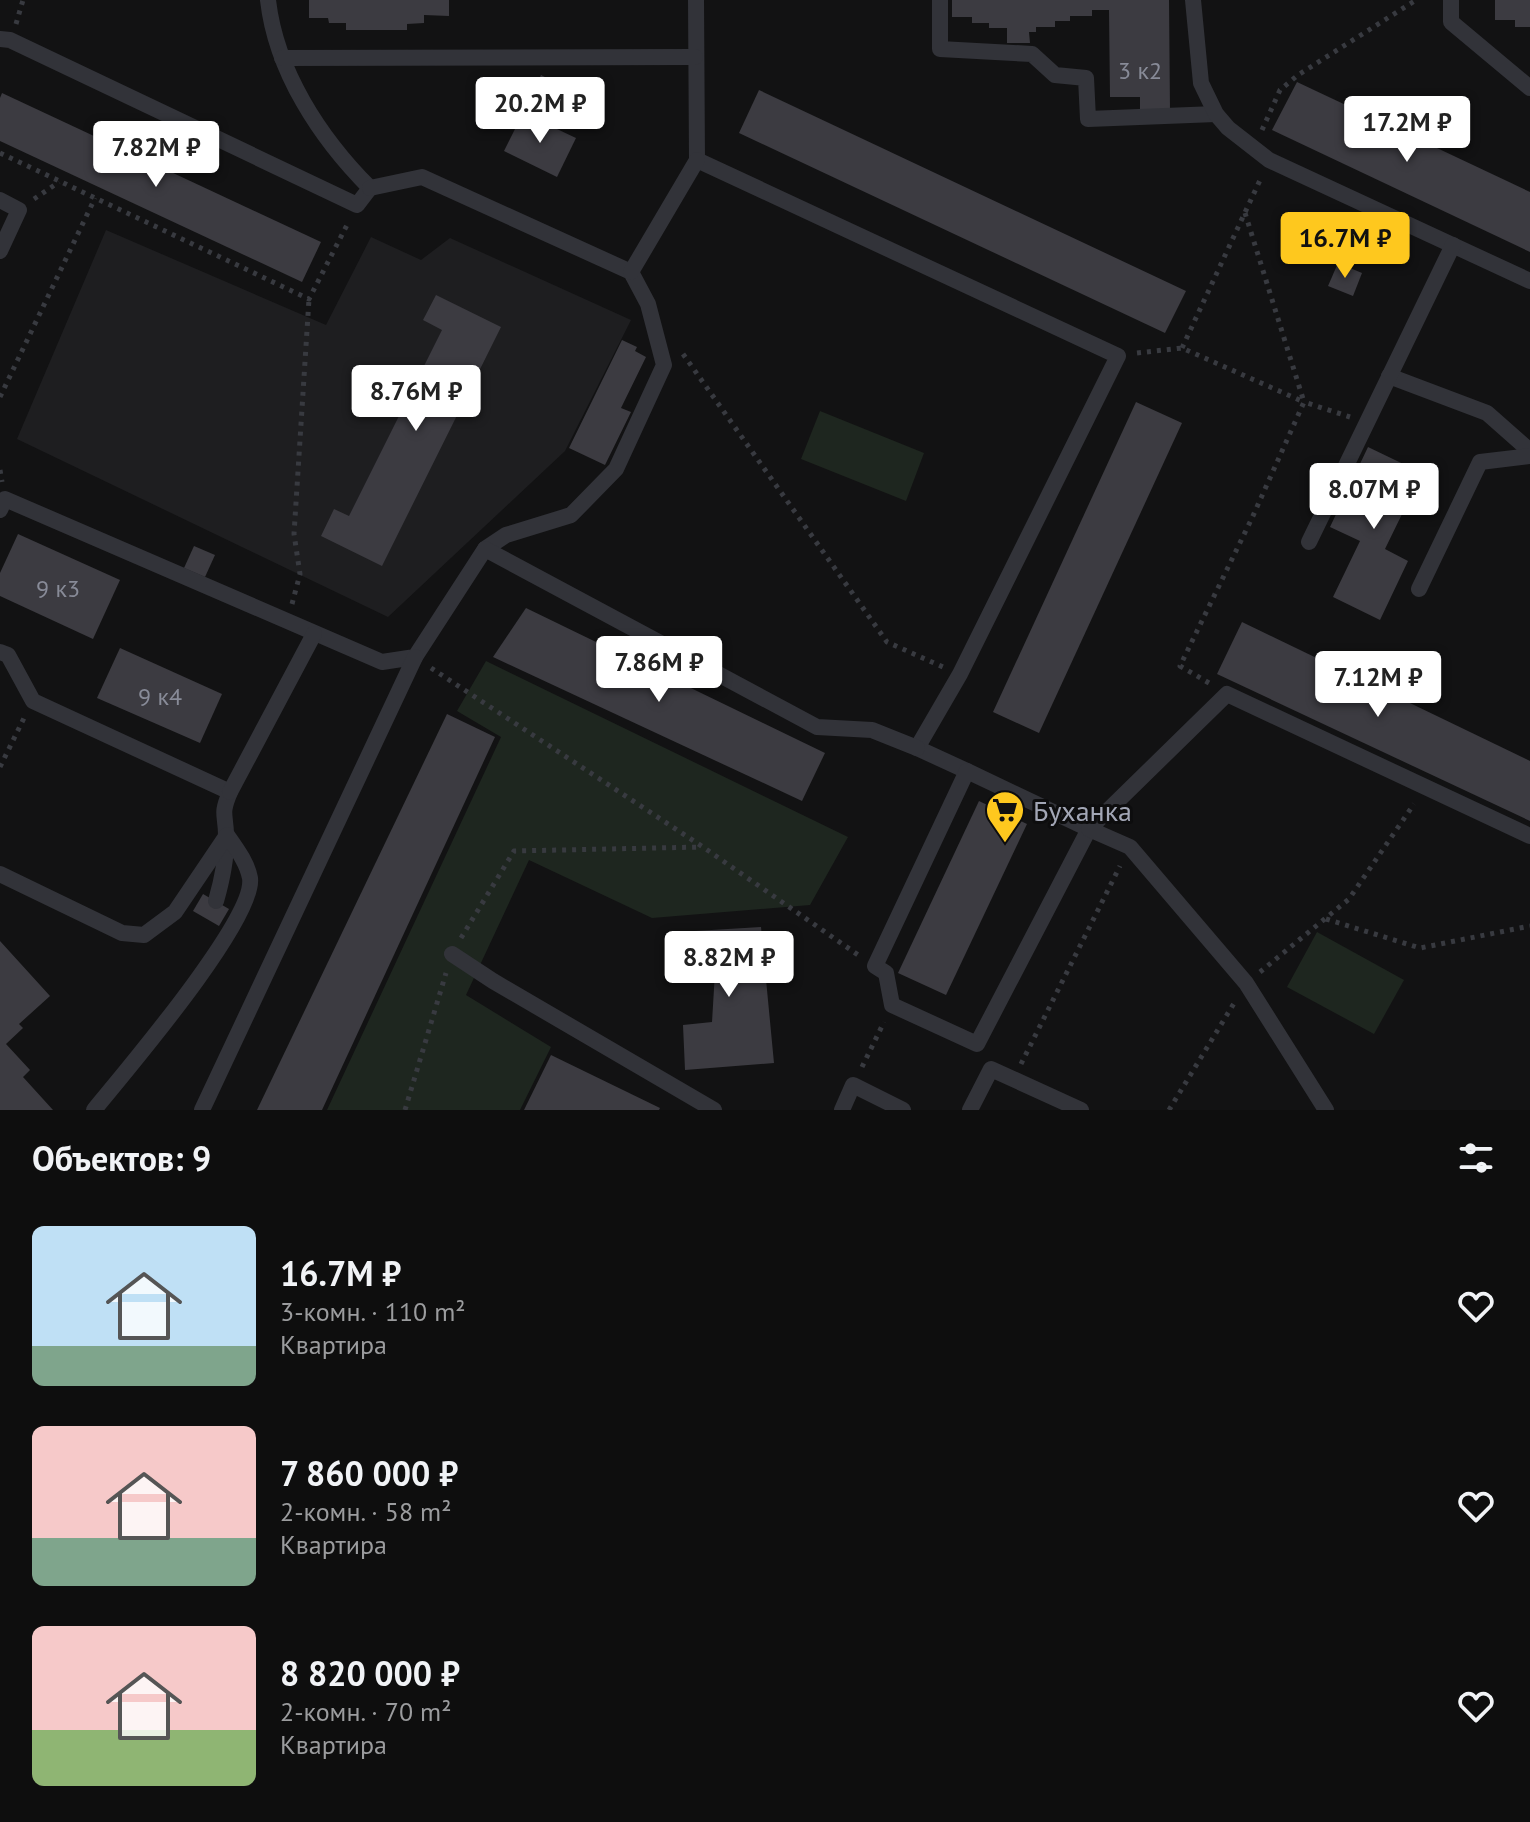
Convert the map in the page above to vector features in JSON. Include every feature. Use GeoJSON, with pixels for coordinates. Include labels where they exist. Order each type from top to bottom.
{"type":"FeatureCollection","features":[{"type":"Feature","properties":{"kind":"lane"},"geometry":{"type":"LineString","coordinates":[[268,0],[271,23],[282,58],[311,113],[340,158],[370,188]]}},
{"type":"Feature","properties":{"kind":"lane"},"geometry":{"type":"LineString","coordinates":[[631,272],[697,160],[696,0]]}},
{"type":"Feature","properties":{"kind":"lane"},"geometry":{"type":"LineString","coordinates":[[940,0],[940,49],[1032,54],[1055,75],[1086,78],[1088,119],[1216,114]]}},
{"type":"Feature","properties":{"kind":"lane"},"geometry":{"type":"LineString","coordinates":[[1193,0],[1201,83],[1216,114],[1228,128],[1269,160],[1530,281]]}},
{"type":"Feature","properties":{"kind":"lane"},"geometry":{"type":"LineString","coordinates":[[1451,0],[1451,22],[1530,88]]}},
{"type":"Feature","properties":{"kind":"lane"},"geometry":{"type":"LineString","coordinates":[[0,39],[10,40],[357,205],[370,188],[422,177],[631,272],[648,304],[664,365],[616,469],[571,515],[506,535],[485,549],[415,657],[202,1110]]}},
{"type":"Feature","properties":{"kind":"lane"},"geometry":{"type":"LineString","coordinates":[[282,58],[695,57]]}},
{"type":"Feature","properties":{"kind":"lane"},"geometry":{"type":"LineString","coordinates":[[697,160],[1118,356],[960,674],[917,748]]}},
{"type":"Feature","properties":{"kind":"lane"},"geometry":{"type":"LineString","coordinates":[[0,200],[19,210],[0,251]]}},
{"type":"Feature","properties":{"kind":"lane"},"geometry":{"type":"LineString","coordinates":[[1309,542],[1453,245]]}},
{"type":"Feature","properties":{"kind":"lane"},"geometry":{"type":"LineString","coordinates":[[1389,376],[1487,413],[1530,454]]}},
{"type":"Feature","properties":{"kind":"lane"},"geometry":{"type":"LineString","coordinates":[[1419,589],[1480,462],[1530,454]]}},
{"type":"Feature","properties":{"kind":"lane"},"geometry":{"type":"LineString","coordinates":[[0,510],[5,499],[382,662],[415,657]]}},
{"type":"Feature","properties":{"kind":"lane"},"geometry":{"type":"LineString","coordinates":[[485,549],[817,727],[872,730],[1130,847],[1246,983],[1326,1110]]}},
{"type":"Feature","properties":{"kind":"lane"},"geometry":{"type":"LineString","coordinates":[[216,901],[224,872],[227,835],[223,810],[314,634]]}},
{"type":"Feature","properties":{"kind":"lane"},"geometry":{"type":"LineString","coordinates":[[0,652],[8,655],[33,701],[230,792]]}},
{"type":"Feature","properties":{"kind":"lane"},"geometry":{"type":"LineString","coordinates":[[967,771],[875,966],[886,973],[892,1005],[977,1044],[1089,829],[1227,694],[1530,836]]}},
{"type":"Feature","properties":{"kind":"lane"},"geometry":{"type":"LineString","coordinates":[[0,874],[122,933],[144,935],[175,912],[227,835]]}},
{"type":"Feature","properties":{"kind":"lane"},"geometry":{"type":"LineString","coordinates":[[94,1110],[198,981],[240,911],[251,880],[243,858],[227,835]]}},
{"type":"Feature","properties":{"kind":"lane"},"geometry":{"type":"LineString","coordinates":[[452,954],[714,1110]]}},
{"type":"Feature","properties":{"kind":"lane"},"geometry":{"type":"LineString","coordinates":[[970,1110],[991,1069],[1081,1110]]}},
{"type":"Feature","properties":{"kind":"lane"},"geometry":{"type":"LineString","coordinates":[[842,1110],[853,1085],[903,1110]]}},
{"type":"Feature","properties":{"kind":"path"},"geometry":{"type":"LineString","coordinates":[[1253,147],[1280,90],[1298,75],[1416,0]]}},
{"type":"Feature","properties":{"kind":"path"},"geometry":{"type":"LineString","coordinates":[[0,153],[309,299]]}},
{"type":"Feature","properties":{"kind":"path"},"geometry":{"type":"LineString","coordinates":[[1182,348],[1269,160]]}},
{"type":"Feature","properties":{"kind":"path"},"geometry":{"type":"LineString","coordinates":[[19,210],[60,181]]}},
{"type":"Feature","properties":{"kind":"path"},"geometry":{"type":"LineString","coordinates":[[0,397],[95,198]]}},
{"type":"Feature","properties":{"kind":"path"},"geometry":{"type":"LineString","coordinates":[[288,622],[300,574],[294,534],[309,299],[357,205]]}},
{"type":"Feature","properties":{"kind":"path"},"geometry":{"type":"LineString","coordinates":[[1227,694],[1180,666],[1304,402],[1245,213]]}},
{"type":"Feature","properties":{"kind":"path"},"geometry":{"type":"LineString","coordinates":[[676,343],[887,642],[960,674]]}},
{"type":"Feature","properties":{"kind":"path"},"geometry":{"type":"LineString","coordinates":[[1118,356],[1182,348],[1304,402],[1367,423]]}},
{"type":"Feature","properties":{"kind":"path"},"geometry":{"type":"LineString","coordinates":[[415,657],[703,847],[875,966]]}},
{"type":"Feature","properties":{"kind":"path"},"geometry":{"type":"LineString","coordinates":[[0,767],[33,701]]}},
{"type":"Feature","properties":{"kind":"path"},"geometry":{"type":"LineString","coordinates":[[1169,1110],[1246,983],[1349,899],[1426,786]]}},
{"type":"Feature","properties":{"kind":"path"},"geometry":{"type":"LineString","coordinates":[[405,1110],[452,954],[514,851],[703,847]]}},
{"type":"Feature","properties":{"kind":"path"},"geometry":{"type":"LineString","coordinates":[[1013,1079],[1130,847]]}},
{"type":"Feature","properties":{"kind":"path"},"geometry":{"type":"LineString","coordinates":[[1325,918],[1420,948],[1530,926]]}},
{"type":"Feature","properties":{"kind":"path"},"geometry":{"type":"LineString","coordinates":[[857,1077],[892,1005]]}},
{"type":"Feature","properties":{"kind":"shaded area"},"geometry":{"type":"Polygon","coordinates":[[[106,230],[326,325],[371,237],[421,260],[450,238],[631,320],[565,451],[388,617],[17,439],[106,230]]]}},
{"type":"Feature","properties":{"kind":"shaded area"},"geometry":{"type":"Polygon","coordinates":[[[820,411],[924,453],[906,501],[801,459],[820,411]]]}},
{"type":"Feature","properties":{"kind":"shaded area"},"geometry":{"type":"Polygon","coordinates":[[[486,661],[848,837],[810,905],[652,918],[529,860],[466,995],[551,1047],[520,1110],[327,1110],[501,737],[457,711],[486,661]]]}},
{"type":"Feature","properties":{"kind":"shaded area"},"geometry":{"type":"Polygon","coordinates":[[[1317,932],[1404,980],[1374,1034],[1287,987],[1317,932]]]}},
{"type":"Feature","properties":{"kind":"building"},"geometry":{"type":"Polygon","coordinates":[[[309,0],[449,0],[449,16],[424,15],[424,23],[407,24],[407,30],[346,30],[346,23],[329,23],[328,18],[309,18],[309,0]]]}},
{"type":"Feature","properties":{"kind":"building"},"geometry":{"type":"Polygon","coordinates":[[[952,0],[1169,0],[1170,111],[1140,111],[1140,97],[1110,97],[1109,10],[1092,10],[1092,16],[1070,16],[1070,21],[1055,21],[1055,27],[1036,27],[1036,32],[1029,32],[1030,43],[1007,43],[1007,28],[989,28],[989,23],[972,23],[972,17],[952,17],[952,0]]]}},
{"type":"Feature","properties":{"kind":"building"},"geometry":{"type":"Polygon","coordinates":[[[1495,0],[1530,0],[1530,27],[1515,27],[1515,20],[1495,20],[1495,0]]]}},
{"type":"Feature","properties":{"kind":"building"},"geometry":{"type":"Polygon","coordinates":[[[541,75],[582,96],[571,117],[531,96],[541,75]]]}},
{"type":"Feature","properties":{"kind":"building"},"geometry":{"type":"Polygon","coordinates":[[[1297,82],[1530,192],[1530,252],[1272,130],[1297,82]]]}},
{"type":"Feature","properties":{"kind":"building"},"geometry":{"type":"Polygon","coordinates":[[[759,90],[1186,291],[1165,333],[739,133],[759,90]]]}},
{"type":"Feature","properties":{"kind":"building"},"geometry":{"type":"Polygon","coordinates":[[[2,93],[321,242],[302,282],[0,141],[2,93]]]}},
{"type":"Feature","properties":{"kind":"building"},"geometry":{"type":"Polygon","coordinates":[[[523,113],[576,138],[557,177],[504,151],[523,113]]]}},
{"type":"Feature","properties":{"kind":"building"},"geometry":{"type":"Polygon","coordinates":[[[1338,263],[1362,273],[1353,296],[1328,286],[1338,263]]]}},
{"type":"Feature","properties":{"kind":"building"},"geometry":{"type":"Polygon","coordinates":[[[436,295],[501,327],[382,566],[321,536],[334,509],[349,516],[442,330],[423,320],[436,295]]]}},
{"type":"Feature","properties":{"kind":"building"},"geometry":{"type":"Polygon","coordinates":[[[622,340],[637,347],[635,351],[646,357],[621,408],[631,412],[605,465],[569,448],[622,340]]]}},
{"type":"Feature","properties":{"kind":"building"},"geometry":{"type":"Polygon","coordinates":[[[1136,402],[1182,423],[1039,733],[993,712],[1136,402]]]}},
{"type":"Feature","properties":{"kind":"building"},"geometry":{"type":"Polygon","coordinates":[[[1368,447],[1422,473],[1385,549],[1408,561],[1380,620],[1333,597],[1360,541],[1330,527],[1368,447]]]}},
{"type":"Feature","properties":{"kind":"building"},"geometry":{"type":"Polygon","coordinates":[[[18,534],[120,580],[93,639],[0,596],[0,573],[18,534]]]}},
{"type":"Feature","properties":{"kind":"building"},"geometry":{"type":"Polygon","coordinates":[[[194,546],[215,555],[205,577],[184,568],[194,546]]]}},
{"type":"Feature","properties":{"kind":"building"},"geometry":{"type":"Polygon","coordinates":[[[526,608],[825,753],[802,801],[493,657],[526,608]]]}},
{"type":"Feature","properties":{"kind":"building"},"geometry":{"type":"Polygon","coordinates":[[[1242,622],[1530,761],[1530,821],[1217,674],[1242,622]]]}},
{"type":"Feature","properties":{"kind":"building"},"geometry":{"type":"Polygon","coordinates":[[[120,648],[222,694],[200,743],[97,698],[120,648]]]}},
{"type":"Feature","properties":{"kind":"building"},"geometry":{"type":"Polygon","coordinates":[[[447,714],[495,737],[322,1110],[257,1110],[447,714]]]}},
{"type":"Feature","properties":{"kind":"building"},"geometry":{"type":"Polygon","coordinates":[[[979,801],[1027,824],[946,995],[898,973],[979,801]]]}},
{"type":"Feature","properties":{"kind":"building"},"geometry":{"type":"Polygon","coordinates":[[[203,894],[229,909],[219,926],[193,911],[203,894]]]}},
{"type":"Feature","properties":{"kind":"building"},"geometry":{"type":"Polygon","coordinates":[[[761,927],[774,1063],[685,1070],[683,1025],[712,1022],[715,972],[681,972],[678,932],[761,927]]]}},
{"type":"Feature","properties":{"kind":"building"},"geometry":{"type":"Polygon","coordinates":[[[0,941],[50,996],[19,1024],[23,1028],[6,1044],[30,1070],[23,1077],[53,1110],[0,1110],[0,941]]]}},
{"type":"Feature","properties":{"kind":"building"},"geometry":{"type":"Polygon","coordinates":[[[551,1055],[660,1108],[524,1110],[551,1055]]]}},
{"type":"Feature","properties":{"kind":"place","name":"Буханка"},"geometry":{"type":"Point","coordinates":[1005,844]}}]}
